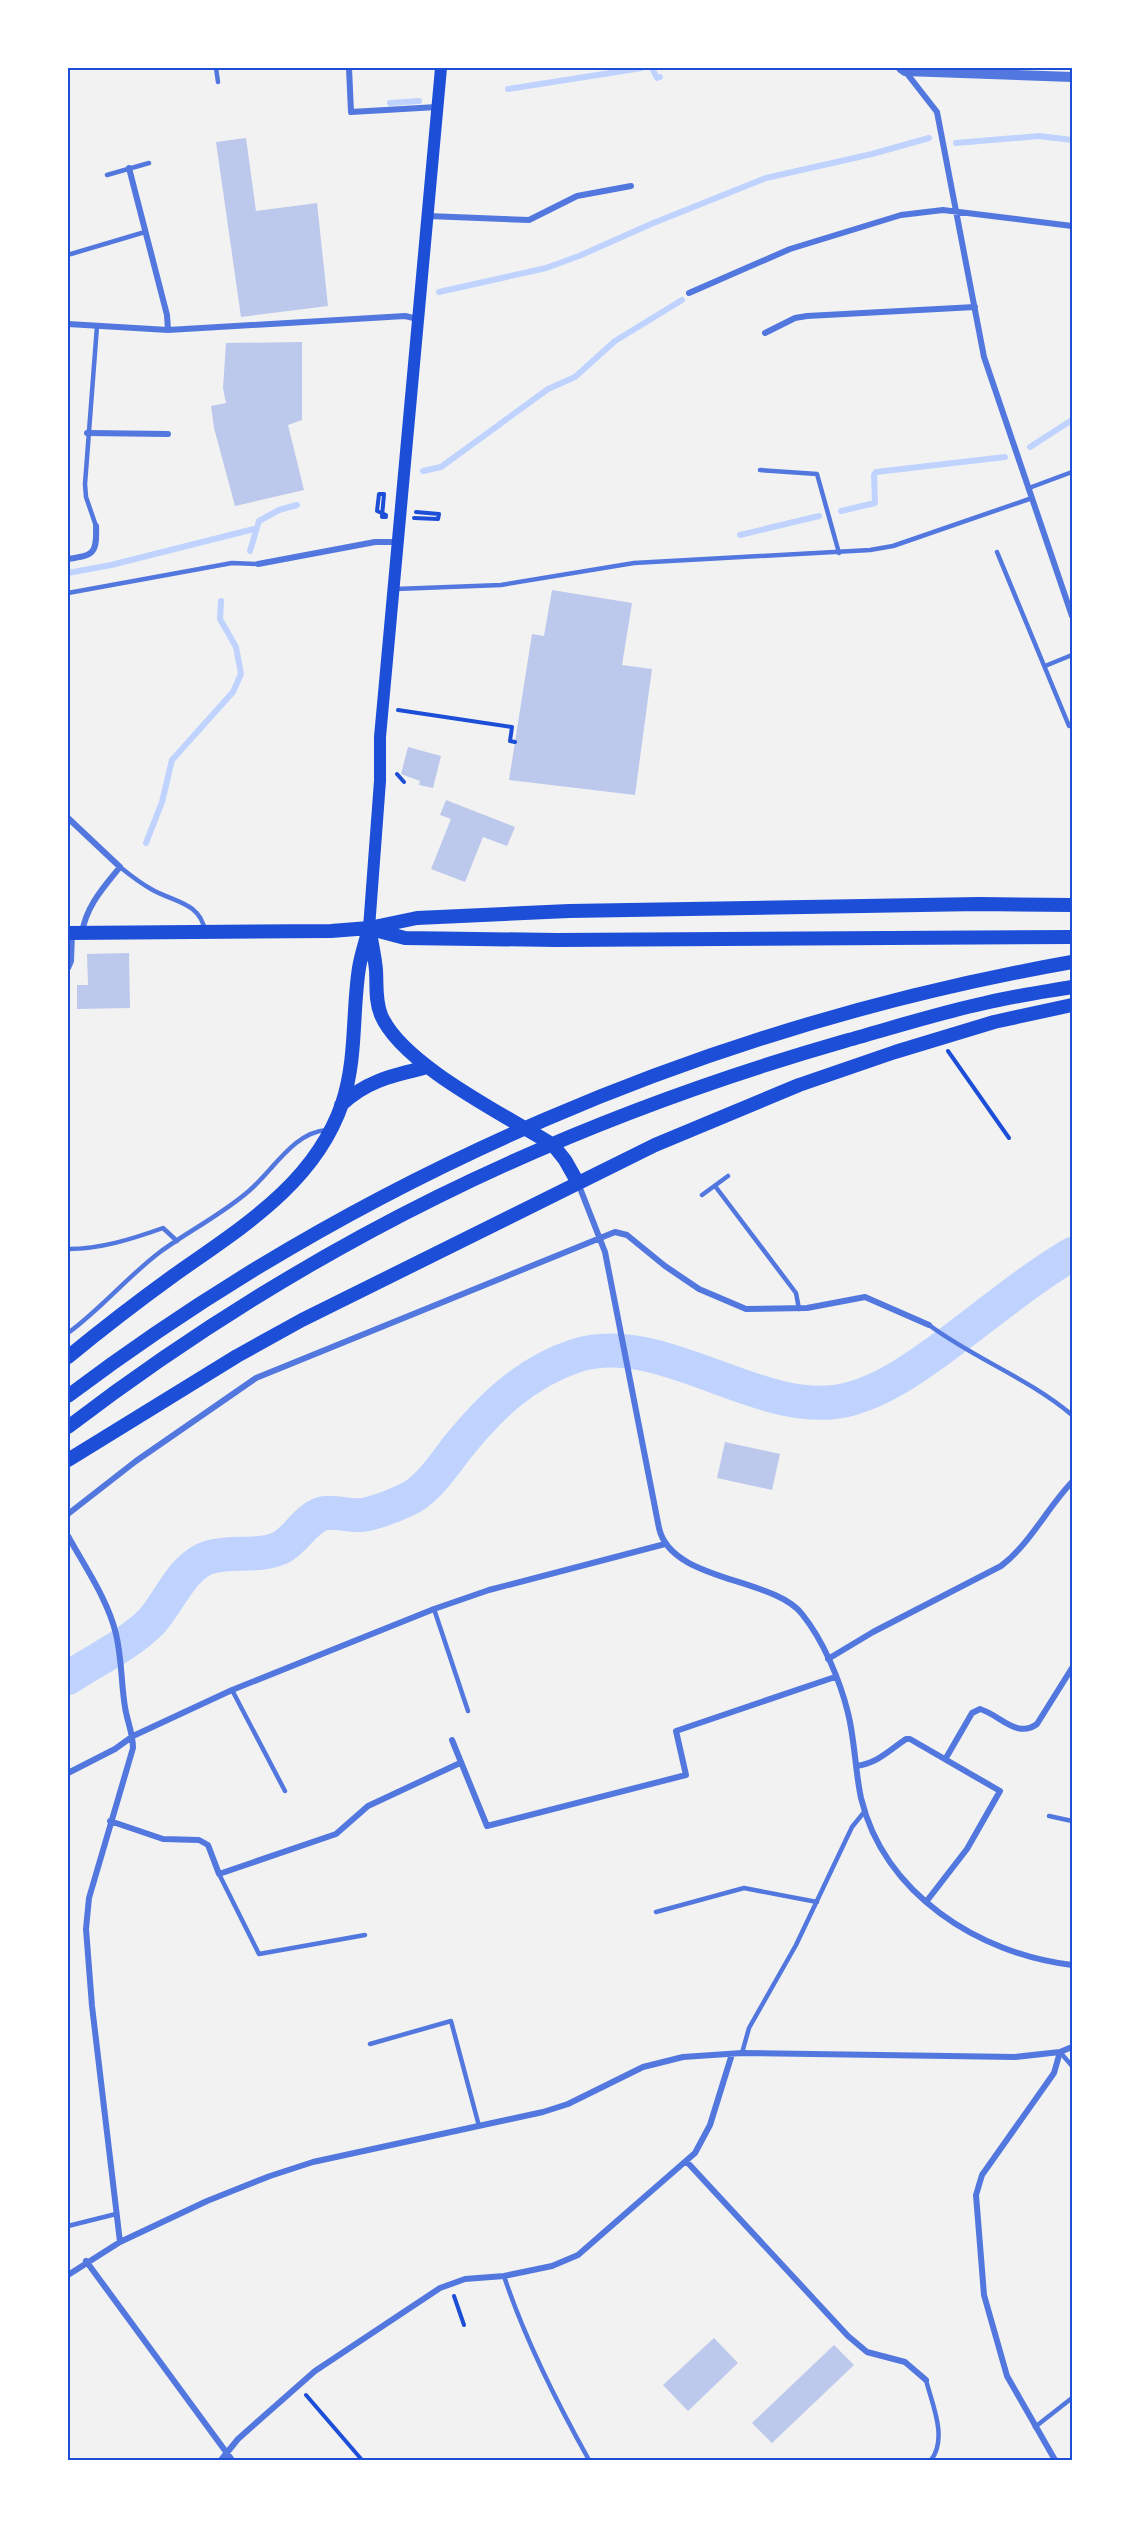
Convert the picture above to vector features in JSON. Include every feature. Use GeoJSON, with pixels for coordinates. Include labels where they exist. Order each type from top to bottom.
{"type":"FeatureCollection","features":[{"type":"Feature","properties":{"kind":"highway"},"geometry":{"type":"LineString","coordinates":[[1012,904],[1030,912],[1072,914]]}},
{"type":"Feature","properties":{"kind":"highway"},"geometry":{"type":"LineString","coordinates":[[74,933],[205,934],[369,928],[417,918],[569,911],[1072,905]]}},
{"type":"Feature","properties":{"kind":"highway"},"geometry":{"type":"LineString","coordinates":[[369,928],[405,938],[557,940],[1072,937]]}},
{"type":"Feature","properties":{"kind":"highway"},"geometry":{"type":"LineString","coordinates":[[369,928],[380,1014],[397,1041],[428,1067],[553,1145],[578,1183]]}},
{"type":"Feature","properties":{"kind":"highway"},"geometry":{"type":"LineString","coordinates":[[68,1357],[277,1199],[301,1175],[330,1130],[341,1105],[354,1038],[359,967],[369,928]]}},
{"type":"Feature","properties":{"kind":"highway"},"geometry":{"type":"LineString","coordinates":[[68,1396],[233,1281],[349,1216],[504,1136],[597,1096],[732,1046],[865,1006],[982,979],[1072,962]]}},
{"type":"Feature","properties":{"kind":"highway"},"geometry":{"type":"LineString","coordinates":[[68,1427],[178,1346],[306,1266],[420,1204],[528,1153],[625,1112],[739,1073],[931,1016],[986,1002],[1072,987]]}},
{"type":"Feature","properties":{"kind":"highway"},"geometry":{"type":"LineString","coordinates":[[68,1460],[237,1356],[293,1325],[655,1145],[759,1101],[942,1036],[1072,1005]]}},
{"type":"Feature","properties":{"kind":"highway"},"geometry":{"type":"LineString","coordinates":[[341,1105],[358,1090],[376,1080],[428,1067]]}},
{"type":"Feature","properties":{"kind":"main road"},"geometry":{"type":"LineString","coordinates":[[369,928],[380,781],[380,737],[441,68]]}},
{"type":"Feature","properties":{"kind":"street"},"geometry":{"type":"LineString","coordinates":[[349,68],[351,112],[437,107]]}},
{"type":"Feature","properties":{"kind":"street"},"geometry":{"type":"LineString","coordinates":[[903,69],[1072,77]]}},
{"type":"Feature","properties":{"kind":"street"},"geometry":{"type":"LineString","coordinates":[[903,69],[937,112],[984,357],[1072,616]]}},
{"type":"Feature","properties":{"kind":"street"},"geometry":{"type":"LineString","coordinates":[[129,168],[168,330]]}},
{"type":"Feature","properties":{"kind":"street"},"geometry":{"type":"LineString","coordinates":[[427,216],[529,220],[577,196],[631,186]]}},
{"type":"Feature","properties":{"kind":"street"},"geometry":{"type":"LineString","coordinates":[[690,293],[790,249],[901,216],[943,210],[1072,226]]}},
{"type":"Feature","properties":{"kind":"street"},"geometry":{"type":"LineString","coordinates":[[765,333],[795,318],[807,316],[975,307]]}},
{"type":"Feature","properties":{"kind":"street"},"geometry":{"type":"LineString","coordinates":[[68,324],[168,330],[405,316],[419,319]]}},
{"type":"Feature","properties":{"kind":"street"},"geometry":{"type":"LineString","coordinates":[[87,433],[168,434]]}},
{"type":"Feature","properties":{"kind":"street"},"geometry":{"type":"LineString","coordinates":[[68,559],[84,556],[94,551],[97,546],[96,526]]}},
{"type":"Feature","properties":{"kind":"street"},"geometry":{"type":"LineString","coordinates":[[258,564],[375,542],[397,542]]}},
{"type":"Feature","properties":{"kind":"street"},"geometry":{"type":"LineString","coordinates":[[68,818],[120,867],[99,892],[84,923],[74,933],[68,968]]}},
{"type":"Feature","properties":{"kind":"street"},"geometry":{"type":"LineString","coordinates":[[578,1183],[601,1238],[624,1338],[627,1367],[659,1528],[665,1544],[700,1568],[794,1606],[803,1614],[828,1659],[848,1712],[865,1811],[892,1867],[926,1902],[954,1923],[997,1945],[1072,1965]]}},
{"type":"Feature","properties":{"kind":"street"},"geometry":{"type":"LineString","coordinates":[[68,1514],[136,1461],[256,1378],[601,1238],[622,1232],[685,1281],[746,1309],[799,1308],[865,1297],[929,1325]]}},
{"type":"Feature","properties":{"kind":"street"},"geometry":{"type":"LineString","coordinates":[[828,1659],[873,1632],[1001,1566],[1012,1558],[1049,1507],[1072,1482]]}},
{"type":"Feature","properties":{"kind":"street"},"geometry":{"type":"LineString","coordinates":[[68,1536],[98,1591],[116,1631],[122,1662],[125,1707],[133,1736],[131,1756],[110,1821],[89,1899],[87,1929],[92,2006],[120,2242]]}},
{"type":"Feature","properties":{"kind":"street"},"geometry":{"type":"LineString","coordinates":[[68,1773],[115,1749],[133,1736],[232,1690],[434,1609],[489,1590],[665,1544]]}},
{"type":"Feature","properties":{"kind":"street"},"geometry":{"type":"LineString","coordinates":[[946,1758],[972,1713],[980,1709],[990,1712],[1021,1731],[1028,1730],[1037,1724],[1072,1668]]}},
{"type":"Feature","properties":{"kind":"street"},"geometry":{"type":"LineString","coordinates":[[452,1740],[487,1826],[686,1775],[676,1731],[835,1677]]}},
{"type":"Feature","properties":{"kind":"street"},"geometry":{"type":"LineString","coordinates":[[856,1766],[870,1764],[882,1758],[906,1739],[946,1758],[1000,1791],[967,1849],[926,1902]]}},
{"type":"Feature","properties":{"kind":"street"},"geometry":{"type":"LineString","coordinates":[[110,1821],[163,1839],[199,1840],[208,1845],[219,1874],[336,1834],[368,1806],[460,1763]]}},
{"type":"Feature","properties":{"kind":"street"},"geometry":{"type":"LineString","coordinates":[[68,2275],[86,2261],[120,2242],[207,2201],[280,2172],[313,2162],[479,2126],[567,2104],[619,2078],[665,2061],[683,2057],[742,2053],[1015,2057],[1060,2052],[1072,2047]]}},
{"type":"Feature","properties":{"kind":"street"},"geometry":{"type":"LineString","coordinates":[[1054,2460],[1007,2376],[984,2295],[976,2195],[982,2175],[1054,2073],[1060,2052]]}},
{"type":"Feature","properties":{"kind":"street"},"geometry":{"type":"LineString","coordinates":[[221,2460],[226,2452],[298,2385],[348,2347],[440,2288],[453,2283],[552,2266],[578,2255],[687,2162],[695,2152],[710,2125],[732,2054]]}},
{"type":"Feature","properties":{"kind":"street"},"geometry":{"type":"LineString","coordinates":[[687,2162],[848,2336],[867,2352],[905,2362],[926,2380]]}},
{"type":"Feature","properties":{"kind":"street"},"geometry":{"type":"LineString","coordinates":[[86,2261],[232,2460]]}},
{"type":"Feature","properties":{"kind":"lane"},"geometry":{"type":"LineString","coordinates":[[216,68],[218,82]]}},
{"type":"Feature","properties":{"kind":"lane"},"geometry":{"type":"LineString","coordinates":[[108,175],[148,163]]}},
{"type":"Feature","properties":{"kind":"lane"},"geometry":{"type":"LineString","coordinates":[[70,254],[145,232]]}},
{"type":"Feature","properties":{"kind":"lane"},"geometry":{"type":"LineString","coordinates":[[96,526],[86,497],[87,433],[97,326]]}},
{"type":"Feature","properties":{"kind":"lane"},"geometry":{"type":"LineString","coordinates":[[760,470],[817,474],[839,553]]}},
{"type":"Feature","properties":{"kind":"lane"},"geometry":{"type":"LineString","coordinates":[[1029,488],[1072,472]]}},
{"type":"Feature","properties":{"kind":"lane"},"geometry":{"type":"LineString","coordinates":[[393,589],[501,585],[634,563],[839,553],[893,546],[1032,498]]}},
{"type":"Feature","properties":{"kind":"lane"},"geometry":{"type":"LineString","coordinates":[[997,552],[1069,726]]}},
{"type":"Feature","properties":{"kind":"lane"},"geometry":{"type":"LineString","coordinates":[[68,593],[232,563],[258,564]]}},
{"type":"Feature","properties":{"kind":"lane"},"geometry":{"type":"LineString","coordinates":[[1045,666],[1072,655]]}},
{"type":"Feature","properties":{"kind":"lane"},"geometry":{"type":"LineString","coordinates":[[120,867],[154,891],[183,902],[197,912],[203,923],[205,934]]}},
{"type":"Feature","properties":{"kind":"lane"},"geometry":{"type":"LineString","coordinates":[[68,1333],[89,1318],[147,1263],[250,1190],[301,1139],[313,1131],[330,1130]]}},
{"type":"Feature","properties":{"kind":"lane"},"geometry":{"type":"LineString","coordinates":[[702,1195],[729,1176]]}},
{"type":"Feature","properties":{"kind":"lane"},"geometry":{"type":"LineString","coordinates":[[715,1186],[796,1293],[799,1308]]}},
{"type":"Feature","properties":{"kind":"lane"},"geometry":{"type":"LineString","coordinates":[[68,1249],[86,1249],[127,1241],[164,1228],[177,1241]]}},
{"type":"Feature","properties":{"kind":"lane"},"geometry":{"type":"LineString","coordinates":[[929,1325],[1034,1386],[1072,1415]]}},
{"type":"Feature","properties":{"kind":"lane"},"geometry":{"type":"LineString","coordinates":[[434,1609],[468,1711]]}},
{"type":"Feature","properties":{"kind":"lane"},"geometry":{"type":"LineString","coordinates":[[232,1690],[285,1791]]}},
{"type":"Feature","properties":{"kind":"lane"},"geometry":{"type":"LineString","coordinates":[[742,2053],[749,2028],[817,1902],[852,1827],[865,1811]]}},
{"type":"Feature","properties":{"kind":"lane"},"geometry":{"type":"LineString","coordinates":[[1049,1816],[1072,1821]]}},
{"type":"Feature","properties":{"kind":"lane"},"geometry":{"type":"LineString","coordinates":[[219,1874],[259,1954],[365,1935]]}},
{"type":"Feature","properties":{"kind":"lane"},"geometry":{"type":"LineString","coordinates":[[656,1912],[744,1888],[817,1902]]}},
{"type":"Feature","properties":{"kind":"lane"},"geometry":{"type":"LineString","coordinates":[[370,2044],[451,2020],[479,2126]]}},
{"type":"Feature","properties":{"kind":"lane"},"geometry":{"type":"LineString","coordinates":[[1060,2052],[1072,2066]]}},
{"type":"Feature","properties":{"kind":"lane"},"geometry":{"type":"LineString","coordinates":[[68,2226],[116,2214]]}},
{"type":"Feature","properties":{"kind":"lane"},"geometry":{"type":"LineString","coordinates":[[504,2276],[559,2407],[589,2460]]}},
{"type":"Feature","properties":{"kind":"lane"},"geometry":{"type":"LineString","coordinates":[[926,2380],[939,2440],[938,2451],[931,2460]]}},
{"type":"Feature","properties":{"kind":"lane"},"geometry":{"type":"LineString","coordinates":[[1035,2427],[1072,2398]]}},
{"type":"Feature","properties":{"kind":"path"},"geometry":{"type":"LineString","coordinates":[[379,494],[384,494],[385,516],[377,511],[379,494]]}},
{"type":"Feature","properties":{"kind":"path"},"geometry":{"type":"LineString","coordinates":[[418,512],[439,513],[438,519],[420,519]]}},
{"type":"Feature","properties":{"kind":"path"},"geometry":{"type":"LineString","coordinates":[[398,710],[512,727],[510,741],[515,742]]}},
{"type":"Feature","properties":{"kind":"path"},"geometry":{"type":"LineString","coordinates":[[942,1036],[948,1050],[1009,1138]]}},
{"type":"Feature","properties":{"kind":"path"},"geometry":{"type":"LineString","coordinates":[[453,2283],[455,2298],[464,2325]]}},
{"type":"Feature","properties":{"kind":"path"},"geometry":{"type":"LineString","coordinates":[[298,2385],[362,2460]]}},
{"type":"Feature","properties":{"kind":"building"},"geometry":{"type":"Polygon","coordinates":[[[246,138],[256,211],[317,203],[328,306],[241,317],[216,142],[246,138]]]}},
{"type":"Feature","properties":{"kind":"building"},"geometry":{"type":"Polygon","coordinates":[[[302,342],[302,420],[288,425],[304,490],[235,506],[214,428],[211,406],[226,403],[223,388],[226,343],[302,342]]]}},
{"type":"Feature","properties":{"kind":"building"},"geometry":{"type":"Polygon","coordinates":[[[552,590],[632,603],[622,665],[652,669],[635,795],[509,780],[532,634],[544,636],[552,590]]]}},
{"type":"Feature","properties":{"kind":"building"},"geometry":{"type":"Polygon","coordinates":[[[408,747],[441,756],[433,788],[419,785],[420,781],[401,774],[408,747]]]}},
{"type":"Feature","properties":{"kind":"building"},"geometry":{"type":"Polygon","coordinates":[[[446,800],[515,827],[507,846],[483,837],[465,882],[431,869],[451,819],[440,815],[446,800]]]}},
{"type":"Feature","properties":{"kind":"building"},"geometry":{"type":"Polygon","coordinates":[[[129,953],[130,1008],[77,1009],[77,985],[88,985],[87,954],[129,953]]]}},
{"type":"Feature","properties":{"kind":"building"},"geometry":{"type":"Polygon","coordinates":[[[725,1442],[780,1454],[772,1490],[717,1478],[725,1442]]]}},
{"type":"Feature","properties":{"kind":"building"},"geometry":{"type":"Polygon","coordinates":[[[714,2338],[738,2363],[688,2411],[663,2385],[714,2338]]]}},
{"type":"Feature","properties":{"kind":"building"},"geometry":{"type":"Polygon","coordinates":[[[834,2345],[854,2365],[772,2443],[752,2423],[834,2345]]]}},
{"type":"Feature","properties":{"kind":"waterway"},"geometry":{"type":"LineString","coordinates":[[508,89],[642,68]]}},
{"type":"Feature","properties":{"kind":"waterway"},"geometry":{"type":"LineString","coordinates":[[652,68],[657,78],[660,77]]}},
{"type":"Feature","properties":{"kind":"waterway"},"geometry":{"type":"LineString","coordinates":[[390,103],[419,101]]}},
{"type":"Feature","properties":{"kind":"waterway"},"geometry":{"type":"LineString","coordinates":[[956,143],[1039,136],[1072,140]]}},
{"type":"Feature","properties":{"kind":"waterway"},"geometry":{"type":"LineString","coordinates":[[439,292],[546,268],[766,178],[872,154],[929,138]]}},
{"type":"Feature","properties":{"kind":"waterway"},"geometry":{"type":"LineString","coordinates":[[423,471],[441,467],[548,389],[575,377],[615,341],[682,300]]}},
{"type":"Feature","properties":{"kind":"waterway"},"geometry":{"type":"LineString","coordinates":[[1030,447],[1072,420]]}},
{"type":"Feature","properties":{"kind":"waterway"},"geometry":{"type":"LineString","coordinates":[[841,511],[875,503],[874,475],[876,472],[1005,457]]}},
{"type":"Feature","properties":{"kind":"waterway"},"geometry":{"type":"LineString","coordinates":[[250,551],[259,521],[279,510],[297,505]]}},
{"type":"Feature","properties":{"kind":"waterway"},"geometry":{"type":"LineString","coordinates":[[740,535],[819,516]]}},
{"type":"Feature","properties":{"kind":"waterway"},"geometry":{"type":"LineString","coordinates":[[68,573],[111,565],[254,529]]}},
{"type":"Feature","properties":{"kind":"waterway"},"geometry":{"type":"LineString","coordinates":[[146,843],[162,802],[172,760],[233,692],[241,674],[236,647],[220,619],[221,601]]}},
{"type":"Feature","properties":{"kind":"waterway"},"geometry":{"type":"LineString","coordinates":[[68,1678],[142,1630],[158,1614],[184,1576],[200,1561],[218,1555],[271,1551],[286,1544],[319,1515],[326,1513],[368,1514],[412,1497],[430,1482],[468,1434],[495,1406],[524,1382],[557,1363],[575,1356],[609,1351],[643,1354],[678,1363],[783,1398],[817,1403],[850,1399],[874,1391],[907,1373],[1072,1254]]}}]}
